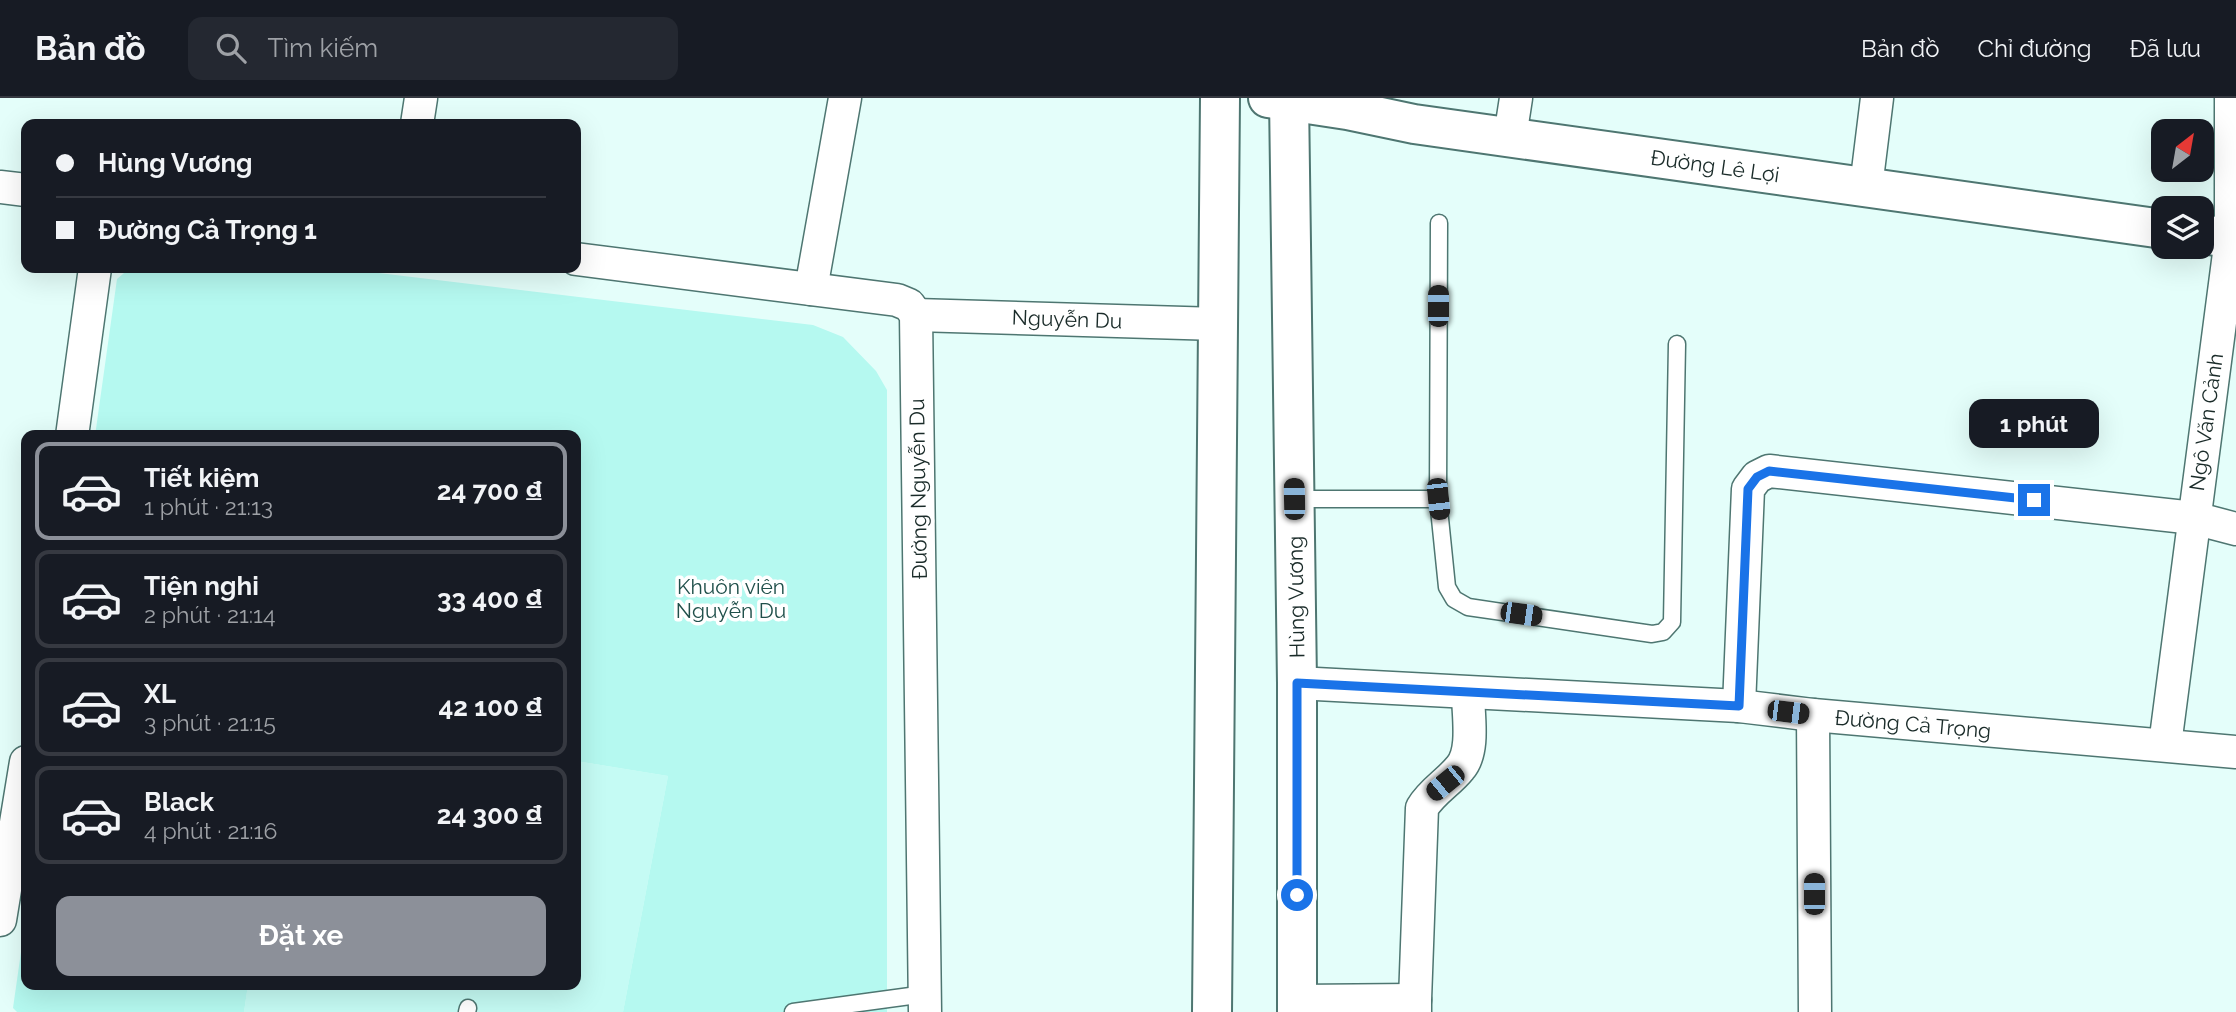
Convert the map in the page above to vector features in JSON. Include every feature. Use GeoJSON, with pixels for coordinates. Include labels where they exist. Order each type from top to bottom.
{"type":"FeatureCollection","features":[{"type":"Feature","properties":{"kind":"main road"},"geometry":{"type":"LineString","coordinates":[[1212,1012],[1220,98]]}},
{"type":"Feature","properties":{"kind":"main road","name":"Đường Lê Lợi"},"geometry":{"type":"LineString","coordinates":[[1282,99],[1414,124],[2151,227]]}},
{"type":"Feature","properties":{"kind":"main road","name":"Hùng Vương"},"geometry":{"type":"LineString","coordinates":[[1282,99],[1294,499],[1297,1006]]}},
{"type":"Feature","properties":{"kind":"street"},"geometry":{"type":"LineString","coordinates":[[418,119],[421,98]]}},
{"type":"Feature","properties":{"kind":"street"},"geometry":{"type":"LineString","coordinates":[[811,289],[845,98]]}},
{"type":"Feature","properties":{"kind":"street"},"geometry":{"type":"LineString","coordinates":[[1510,137],[1517,98]]}},
{"type":"Feature","properties":{"kind":"street"},"geometry":{"type":"LineString","coordinates":[[1866,187],[1877,98]]}},
{"type":"Feature","properties":{"kind":"street","name":"Ngô Văn Cảnh"},"geometry":{"type":"LineString","coordinates":[[2165,745],[2223,237],[2231,98]]}},
{"type":"Feature","properties":{"kind":"street"},"geometry":{"type":"LineString","coordinates":[[0,187],[21,189]]}},
{"type":"Feature","properties":{"kind":"street"},"geometry":{"type":"LineString","coordinates":[[581,260],[897,300],[909,305],[916,315]]}},
{"type":"Feature","properties":{"kind":"street"},"geometry":{"type":"LineString","coordinates":[[73,430],[94,273]]}},
{"type":"Feature","properties":{"kind":"street","name":"Nguyễn Du"},"geometry":{"type":"LineString","coordinates":[[916,315],[1218,324]]}},
{"type":"Feature","properties":{"kind":"street","name":"Đường Nguyễn Du"},"geometry":{"type":"LineString","coordinates":[[916,315],[925,1003]]}},
{"type":"Feature","properties":{"kind":"street"},"geometry":{"type":"LineString","coordinates":[[1739,706],[1748,489],[1757,477],[1769,471],[2193,518],[2236,529]]}},
{"type":"Feature","properties":{"kind":"street","name":"Đường Cả Trọng"},"geometry":{"type":"LineString","coordinates":[[1297,683],[1739,706],[1813,715],[2236,752]]}},
{"type":"Feature","properties":{"kind":"street"},"geometry":{"type":"LineString","coordinates":[[1297,1006],[1415,1006],[1422,808],[1429,796],[1461,767],[1468,755],[1468,693]]}},
{"type":"Feature","properties":{"kind":"street"},"geometry":{"type":"LineString","coordinates":[[1813,715],[1815,1012]]}},
{"type":"Feature","properties":{"kind":"street"},"geometry":{"type":"LineString","coordinates":[[0,920],[21,792]]}},
{"type":"Feature","properties":{"kind":"lane"},"geometry":{"type":"LineString","coordinates":[[1438,223],[1438,499],[1447,587],[1454,599],[1468,607],[1652,634],[1663,632],[1672,622],[1677,344]]}},
{"type":"Feature","properties":{"kind":"lane"},"geometry":{"type":"LineString","coordinates":[[1294,499],[1438,499]]}},
{"type":"Feature","properties":{"kind":"lane"},"geometry":{"type":"LineString","coordinates":[[793,1012],[925,1003]]}},
{"type":"Feature","properties":{"kind":"shaded area"},"geometry":{"type":"Polygon","coordinates":[[[581,762],[668,776],[623,1012],[244,1012],[247,990],[581,990],[581,762]]]}},
{"type":"Feature","properties":{"kind":"green space","name":"Khuôn viên Nguyễn Du"},"geometry":{"type":"Polygon","coordinates":[[[124,273],[379,273],[813,325],[843,337],[876,371],[887,390],[887,1012],[623,1012],[668,776],[581,762],[581,430],[96,430],[117,279],[124,273]]]}},
{"type":"Feature","properties":{"kind":"green space"},"geometry":{"type":"Polygon","coordinates":[[[21,952],[21,990],[247,990],[244,1012],[17,1012],[13,1008],[21,952]]]}},
{"type":"Feature","properties":{"kind":"route"},"geometry":{"type":"LineString","coordinates":[[1297,895],[1297,683],[1739,706],[1748,489],[1757,477],[1769,471],[2034,500]]}}]}
